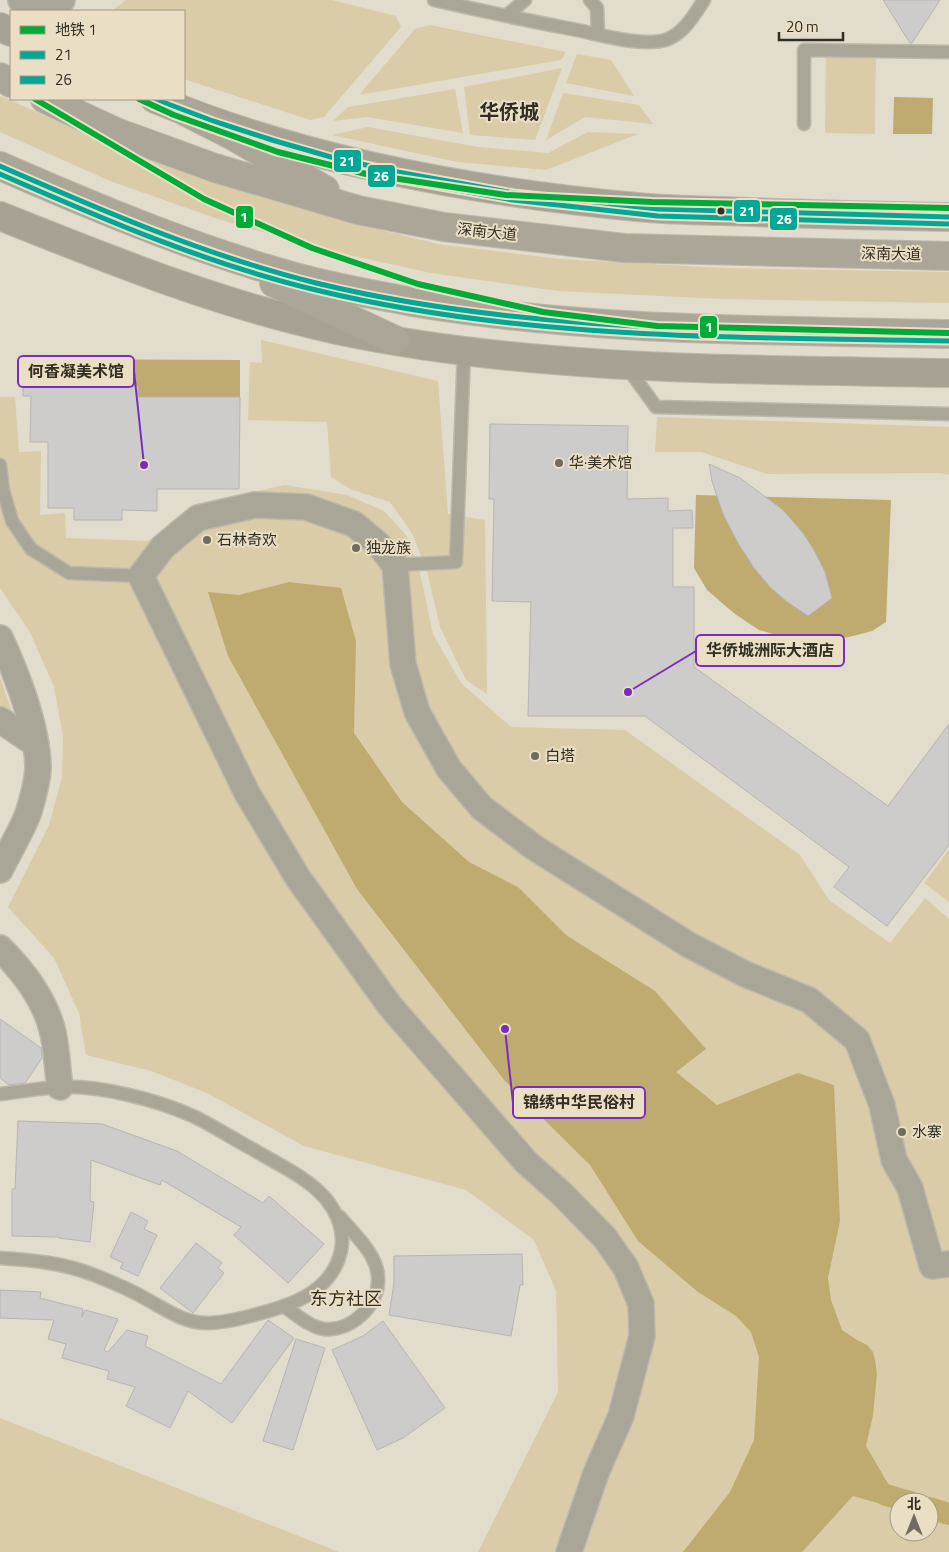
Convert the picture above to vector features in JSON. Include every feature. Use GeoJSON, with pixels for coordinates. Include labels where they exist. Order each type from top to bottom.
{"type":"FeatureCollection","features":[{"type":"Feature","properties":{"kind":"main road","name":"深南大道"},"geometry":{"type":"LineString","coordinates":[[47,100],[116,132],[206,165],[358,210],[444,227],[624,248],[949,256]]}},
{"type":"Feature","properties":{"kind":"main road"},"geometry":{"type":"LineString","coordinates":[[157,100],[235,137],[358,210]]}},
{"type":"Feature","properties":{"kind":"main road"},"geometry":{"type":"LineString","coordinates":[[186,112],[330,156],[394,171],[531,194],[638,207],[799,214],[949,217]]}},
{"type":"Feature","properties":{"kind":"main road"},"geometry":{"type":"LineString","coordinates":[[0,166],[78,200],[224,256],[290,276],[368,294],[454,309],[543,320],[670,328],[949,334]]}},
{"type":"Feature","properties":{"kind":"main road"},"geometry":{"type":"LineString","coordinates":[[0,216],[143,271],[226,300],[337,330],[396,340],[546,359],[626,365],[949,373]]}},
{"type":"Feature","properties":{"kind":"main road"},"geometry":{"type":"LineString","coordinates":[[224,256],[292,293],[396,340]]}},
{"type":"Feature","properties":{"kind":"street"},"geometry":{"type":"LineString","coordinates":[[21,0],[41,10]]}},
{"type":"Feature","properties":{"kind":"street"},"geometry":{"type":"LineString","coordinates":[[48,10],[62,0]]}},
{"type":"Feature","properties":{"kind":"street"},"geometry":{"type":"LineString","coordinates":[[569,1552],[596,1473],[621,1416],[642,1336],[641,1304],[626,1268],[605,1238],[562,1194],[526,1162],[390,1006],[298,878],[247,793],[140,576],[163,547],[198,518],[255,505],[306,507],[354,524],[380,545],[395,564],[403,664],[417,712],[449,769],[482,808],[535,848],[689,945],[745,974],[809,1000],[857,1040],[882,1105],[894,1160],[910,1188],[932,1266],[949,1264]]}},
{"type":"Feature","properties":{"kind":"street"},"geometry":{"type":"LineString","coordinates":[[0,638],[21,690],[36,744],[38,767],[28,813],[0,870]]}},
{"type":"Feature","properties":{"kind":"street"},"geometry":{"type":"LineString","coordinates":[[0,720],[36,744]]}},
{"type":"Feature","properties":{"kind":"street"},"geometry":{"type":"LineString","coordinates":[[0,948],[36,992],[52,1029],[60,1087]]}},
{"type":"Feature","properties":{"kind":"lane"},"geometry":{"type":"LineString","coordinates":[[434,0],[598,34],[654,42],[667,40],[678,34],[687,25],[704,0]]}},
{"type":"Feature","properties":{"kind":"lane"},"geometry":{"type":"LineString","coordinates":[[506,16],[525,0]]}},
{"type":"Feature","properties":{"kind":"lane"},"geometry":{"type":"LineString","coordinates":[[590,0],[596,8],[598,34]]}},
{"type":"Feature","properties":{"kind":"lane"},"geometry":{"type":"LineString","coordinates":[[804,124],[804,50],[949,52]]}},
{"type":"Feature","properties":{"kind":"lane"},"geometry":{"type":"LineString","coordinates":[[395,564],[456,562],[464,350]]}},
{"type":"Feature","properties":{"kind":"lane"},"geometry":{"type":"LineString","coordinates":[[626,365],[656,408],[949,414]]}},
{"type":"Feature","properties":{"kind":"lane"},"geometry":{"type":"LineString","coordinates":[[0,465],[3,490],[12,521],[31,549],[69,573],[140,576]]}},
{"type":"Feature","properties":{"kind":"lane"},"geometry":{"type":"LineString","coordinates":[[0,1094],[60,1087],[92,1088],[140,1098],[194,1117],[312,1185],[369,1252],[378,1278],[376,1292],[370,1304],[360,1316],[348,1325],[336,1329],[323,1329],[313,1326],[285,1307]]}},
{"type":"Feature","properties":{"kind":"lane"},"geometry":{"type":"LineString","coordinates":[[0,1258],[30,1260],[92,1274],[121,1286],[192,1322],[209,1323],[236,1320],[285,1307],[305,1298],[321,1287],[333,1272],[342,1244],[341,1228],[335,1211]]}},
{"type":"Feature","properties":{"kind":"shaded area"},"geometry":{"type":"Polygon","coordinates":[[[126,0],[332,0],[396,16],[401,27],[324,117],[310,120],[185,79],[185,10],[113,10],[126,0]]]}},
{"type":"Feature","properties":{"kind":"shaded area"},"geometry":{"type":"Polygon","coordinates":[[[430,25],[566,52],[561,60],[359,95],[415,29],[430,25]]]}},
{"type":"Feature","properties":{"kind":"shaded area"},"geometry":{"type":"Polygon","coordinates":[[[826,50],[876,51],[875,134],[825,133],[826,50]]]}},
{"type":"Feature","properties":{"kind":"shaded area"},"geometry":{"type":"Polygon","coordinates":[[[577,54],[611,60],[634,96],[566,83],[577,54]]]}},
{"type":"Feature","properties":{"kind":"shaded area"},"geometry":{"type":"Polygon","coordinates":[[[562,68],[535,140],[470,135],[464,87],[562,68]]]}},
{"type":"Feature","properties":{"kind":"shaded area"},"geometry":{"type":"Polygon","coordinates":[[[455,89],[463,133],[367,117],[333,121],[348,107],[455,89]]]}},
{"type":"Feature","properties":{"kind":"shaded area"},"geometry":{"type":"Polygon","coordinates":[[[563,93],[639,105],[653,124],[585,117],[546,140],[563,93]]]}},
{"type":"Feature","properties":{"kind":"shaded area"},"geometry":{"type":"Polygon","coordinates":[[[0,96],[119,148],[244,192],[340,220],[438,244],[559,259],[723,268],[949,272],[949,303],[723,299],[558,291],[431,273],[318,248],[221,220],[110,181],[0,132],[0,96]]]}},
{"type":"Feature","properties":{"kind":"shaded area"},"geometry":{"type":"Polygon","coordinates":[[[894,97],[933,98],[932,134],[893,134],[894,97]]]}},
{"type":"Feature","properties":{"kind":"shaded area"},"geometry":{"type":"Polygon","coordinates":[[[368,127],[478,147],[548,153],[588,132],[638,134],[546,170],[457,162],[332,135],[368,127]]]}},
{"type":"Feature","properties":{"kind":"shaded area"},"geometry":{"type":"Polygon","coordinates":[[[261,340],[438,381],[448,514],[485,520],[487,694],[466,680],[440,627],[427,571],[412,533],[390,502],[350,489],[331,477],[327,422],[248,420],[250,362],[262,363],[261,340]]]}},
{"type":"Feature","properties":{"kind":"shaded area"},"geometry":{"type":"Polygon","coordinates":[[[23,359],[240,360],[240,397],[138,397],[62,381],[23,364],[23,359]]]}},
{"type":"Feature","properties":{"kind":"shaded area"},"geometry":{"type":"Polygon","coordinates":[[[0,397],[15,397],[19,452],[41,451],[40,515],[65,513],[66,538],[148,541],[203,503],[285,485],[347,495],[384,511],[406,535],[420,573],[433,634],[461,683],[511,727],[625,730],[800,855],[829,900],[890,943],[925,898],[949,919],[949,1552],[478,1552],[558,1392],[556,1291],[534,1240],[466,1190],[304,1146],[207,1093],[151,1071],[86,1055],[79,1013],[54,958],[8,907],[49,825],[62,777],[63,736],[54,687],[30,632],[0,588],[0,397]]]}},
{"type":"Feature","properties":{"kind":"shaded area"},"geometry":{"type":"Polygon","coordinates":[[[657,417],[949,427],[949,475],[940,473],[767,474],[701,452],[655,452],[657,417]]]}},
{"type":"Feature","properties":{"kind":"shaded area"},"geometry":{"type":"Polygon","coordinates":[[[696,495],[891,500],[886,622],[872,631],[849,637],[817,641],[787,638],[759,630],[735,614],[707,590],[694,568],[696,495]]]}},
{"type":"Feature","properties":{"kind":"shaded area"},"geometry":{"type":"Polygon","coordinates":[[[289,582],[341,588],[356,641],[354,733],[402,802],[469,862],[518,887],[566,935],[655,991],[706,1049],[676,1072],[717,1105],[798,1073],[834,1085],[840,1221],[828,1278],[831,1300],[842,1330],[867,1345],[873,1352],[877,1374],[873,1415],[866,1446],[890,1487],[881,1504],[853,1496],[802,1552],[683,1552],[730,1492],[754,1440],[759,1357],[751,1332],[736,1316],[698,1292],[638,1241],[590,1165],[505,1081],[357,889],[228,656],[208,592],[239,595],[289,582]]]}},
{"type":"Feature","properties":{"kind":"shaded area"},"geometry":{"type":"Polygon","coordinates":[[[0,678],[1,680],[13,715],[0,707],[0,678]]]}},
{"type":"Feature","properties":{"kind":"shaded area"},"geometry":{"type":"Polygon","coordinates":[[[949,850],[949,902],[924,883],[949,850]]]}},
{"type":"Feature","properties":{"kind":"shaded area"},"geometry":{"type":"Polygon","coordinates":[[[0,1418],[339,1552],[0,1552],[0,1418]]]}},
{"type":"Feature","properties":{"kind":"building"},"geometry":{"type":"Polygon","coordinates":[[[883,0],[940,0],[912,43],[910,43],[883,0]]]}},
{"type":"Feature","properties":{"kind":"building"},"geometry":{"type":"Polygon","coordinates":[[[23,364],[49,377],[77,384],[138,386],[138,397],[240,397],[239,489],[157,489],[157,511],[122,510],[122,520],[74,520],[74,508],[48,508],[48,442],[30,442],[31,396],[23,396],[23,364]]]}},
{"type":"Feature","properties":{"kind":"building"},"geometry":{"type":"Polygon","coordinates":[[[490,424],[628,426],[627,499],[668,498],[668,511],[692,510],[693,528],[673,528],[673,587],[694,587],[694,667],[888,806],[949,724],[949,845],[887,926],[834,887],[849,867],[645,716],[528,716],[531,602],[492,601],[494,499],[489,499],[490,424]]]}},
{"type":"Feature","properties":{"kind":"building"},"geometry":{"type":"Polygon","coordinates":[[[709,464],[740,478],[783,510],[803,533],[815,552],[825,572],[832,598],[808,616],[770,587],[754,568],[723,514],[712,481],[709,464]]]}},
{"type":"Feature","properties":{"kind":"building"},"geometry":{"type":"Polygon","coordinates":[[[0,1019],[41,1048],[42,1058],[25,1083],[9,1085],[0,1078],[0,1019]]]}},
{"type":"Feature","properties":{"kind":"building"},"geometry":{"type":"Polygon","coordinates":[[[18,1121],[102,1124],[177,1151],[263,1203],[269,1196],[324,1244],[288,1283],[234,1235],[241,1227],[162,1180],[160,1185],[91,1160],[90,1201],[94,1202],[90,1242],[59,1237],[12,1236],[12,1189],[15,1189],[18,1121]]]}},
{"type":"Feature","properties":{"kind":"building"},"geometry":{"type":"Polygon","coordinates":[[[131,1212],[148,1221],[144,1229],[157,1235],[138,1276],[120,1268],[123,1263],[110,1257],[131,1212]]]}},
{"type":"Feature","properties":{"kind":"building"},"geometry":{"type":"Polygon","coordinates":[[[196,1243],[222,1263],[218,1268],[224,1273],[193,1313],[160,1288],[196,1243]]]}},
{"type":"Feature","properties":{"kind":"building"},"geometry":{"type":"Polygon","coordinates":[[[522,1254],[523,1285],[520,1285],[511,1336],[389,1315],[394,1283],[394,1256],[522,1254]]]}},
{"type":"Feature","properties":{"kind":"building"},"geometry":{"type":"Polygon","coordinates":[[[0,1290],[41,1292],[40,1298],[83,1309],[82,1317],[85,1310],[118,1319],[104,1350],[108,1352],[127,1330],[148,1336],[145,1346],[221,1384],[268,1320],[294,1338],[232,1423],[188,1391],[170,1428],[126,1406],[135,1387],[107,1379],[109,1371],[62,1358],[66,1344],[48,1339],[54,1320],[0,1318],[0,1290]]]}},
{"type":"Feature","properties":{"kind":"building"},"geometry":{"type":"Polygon","coordinates":[[[383,1321],[445,1408],[403,1438],[377,1450],[332,1350],[363,1336],[383,1321]]]}},
{"type":"Feature","properties":{"kind":"building"},"geometry":{"type":"Polygon","coordinates":[[[296,1339],[325,1348],[293,1450],[263,1441],[296,1339]]]}},
{"type":"Feature","properties":{"kind":"waterway"},"geometry":{"type":"LineString","coordinates":[[939,1511],[949,1514]]}},
{"type":"Feature","properties":{"kind":"metro line","name":"1"},"geometry":{"type":"LineString","coordinates":[[37,100],[204,199],[312,248],[418,284],[543,312],[657,326],[949,333]]}},
{"type":"Feature","properties":{"kind":"metro line","name":"1"},"geometry":{"type":"LineString","coordinates":[[141,100],[174,115],[278,152],[366,174],[506,195],[652,202],[949,208]]}},
{"type":"Feature","properties":{"kind":"transit line","name":"21"},"geometry":{"type":"LineString","coordinates":[[158,100],[213,121],[331,157],[392,171],[514,193],[658,209],[949,217]]}},
{"type":"Feature","properties":{"kind":"transit line","name":"26"},"geometry":{"type":"LineString","coordinates":[[152,106],[270,148],[329,164],[390,178],[513,200],[658,216],[949,224]]}},
{"type":"Feature","properties":{"kind":"transit line","name":"21"},"geometry":{"type":"LineString","coordinates":[[0,166],[117,216],[235,260],[316,283],[394,299],[473,312],[631,326],[949,334]]}},
{"type":"Feature","properties":{"kind":"transit line","name":"26"},"geometry":{"type":"LineString","coordinates":[[0,174],[117,224],[195,254],[316,290],[394,306],[473,318],[631,333],[949,341]]}},
{"type":"Feature","properties":{"kind":"place","name":"华·美术馆"},"geometry":{"type":"Point","coordinates":[559,463]}},
{"type":"Feature","properties":{"kind":"place","name":"何香凝美术馆"},"geometry":{"type":"Point","coordinates":[144,465]}},
{"type":"Feature","properties":{"kind":"place","name":"石林奇欢"},"geometry":{"type":"Point","coordinates":[207,540]}},
{"type":"Feature","properties":{"kind":"place","name":"独龙族"},"geometry":{"type":"Point","coordinates":[356,548]}},
{"type":"Feature","properties":{"kind":"place","name":"华侨城洲际大酒店"},"geometry":{"type":"Point","coordinates":[628,692]}},
{"type":"Feature","properties":{"kind":"place","name":"白塔"},"geometry":{"type":"Point","coordinates":[535,756]}},
{"type":"Feature","properties":{"kind":"place","name":"锦绣中华民俗村"},"geometry":{"type":"Point","coordinates":[505,1029]}},
{"type":"Feature","properties":{"kind":"place","name":"水寨"},"geometry":{"type":"Point","coordinates":[902,1132]}},
{"type":"Feature","properties":{"kind":"district","name":"华侨城"},"geometry":{"type":"Point","coordinates":[509,112]}},
{"type":"Feature","properties":{"kind":"district","name":"东方社区"},"geometry":{"type":"Point","coordinates":[346,1299]}}]}
